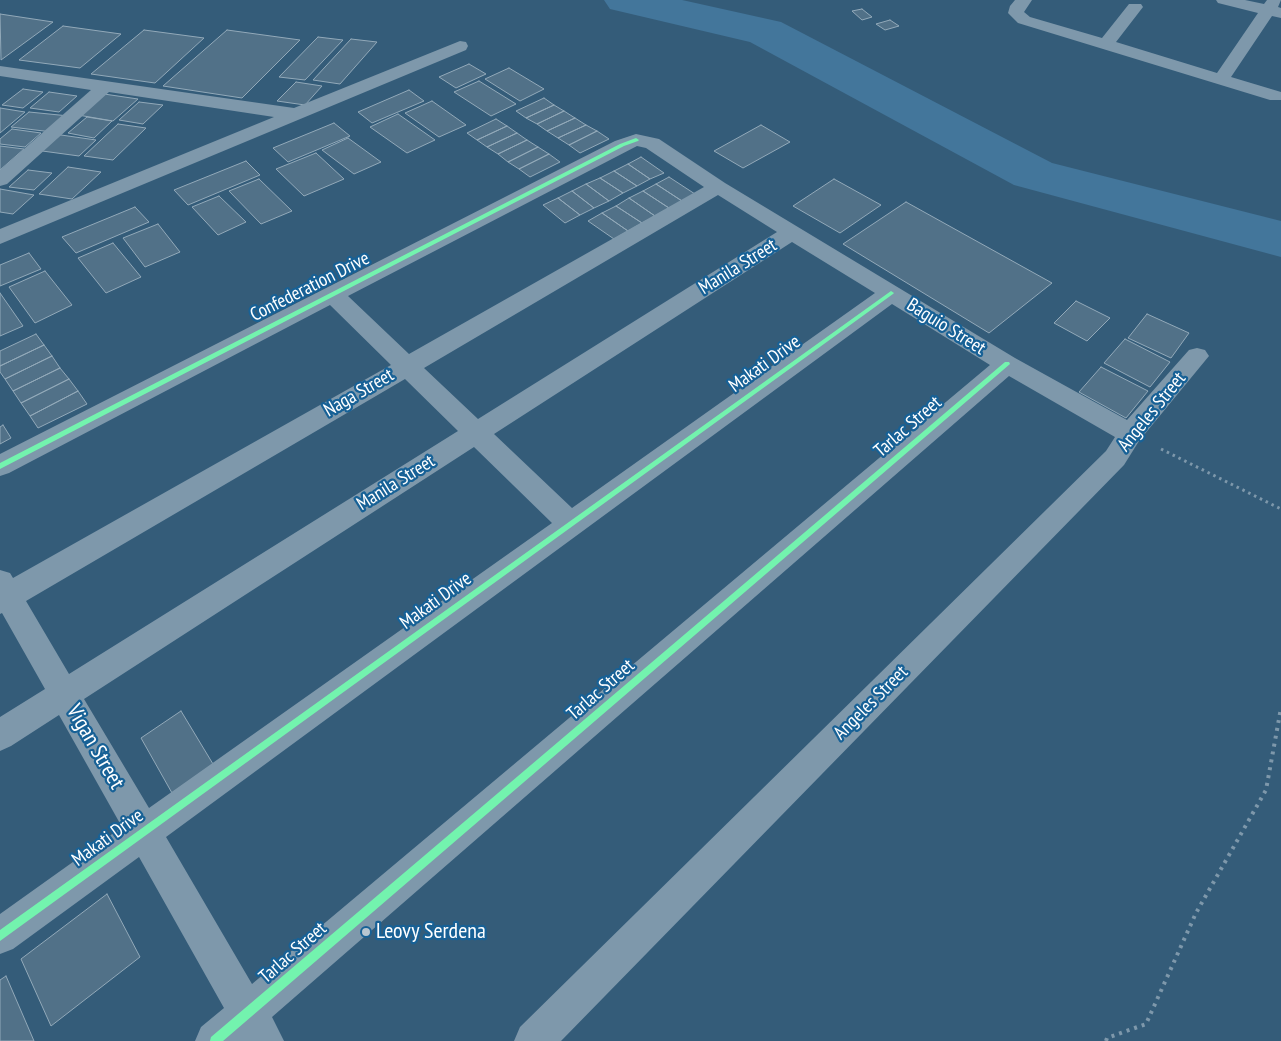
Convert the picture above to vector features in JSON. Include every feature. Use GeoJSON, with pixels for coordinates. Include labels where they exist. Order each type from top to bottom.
{"type":"FeatureCollection","features":[{"type":"Feature","properties":{"kind":"street"},"geometry":{"type":"LineString","coordinates":[[1024,0],[1018,6],[1016,13],[1024,20],[1276,96]]}},
{"type":"Feature","properties":{"kind":"street"},"geometry":{"type":"LineString","coordinates":[[1221,79],[1275,8],[1224,0]]}},
{"type":"Feature","properties":{"kind":"street"},"geometry":{"type":"LineString","coordinates":[[1104,45],[1135,7]]}},
{"type":"Feature","properties":{"kind":"street"},"geometry":{"type":"LineString","coordinates":[[0,237],[460,46]]}},
{"type":"Feature","properties":{"kind":"street"},"geometry":{"type":"LineString","coordinates":[[0,71],[295,114]]}},
{"type":"Feature","properties":{"kind":"street"},"geometry":{"type":"LineString","coordinates":[[0,91],[21,74]]}},
{"type":"Feature","properties":{"kind":"street"},"geometry":{"type":"LineString","coordinates":[[0,180],[105,86]]}},
{"type":"Feature","properties":{"kind":"street","name":"Baguio Street"},"geometry":{"type":"LineString","coordinates":[[636,140],[652,143],[718,186],[1007,364],[1130,434]]}},
{"type":"Feature","properties":{"kind":"street","name":"Confederation Drive"},"geometry":{"type":"LineString","coordinates":[[0,466],[622,145],[636,140]]}},
{"type":"Feature","properties":{"kind":"street","name":"Naga Street"},"geometry":{"type":"LineString","coordinates":[[3,593],[406,366],[718,186]]}},
{"type":"Feature","properties":{"kind":"street","name":"Manila Street"},"geometry":{"type":"LineString","coordinates":[[0,735],[792,232]]}},
{"type":"Feature","properties":{"kind":"street","name":"Makati Drive"},"geometry":{"type":"LineString","coordinates":[[0,936],[891,293]]}},
{"type":"Feature","properties":{"kind":"street"},"geometry":{"type":"LineString","coordinates":[[332,294],[571,524]]}},
{"type":"Feature","properties":{"kind":"street","name":"Angeles Street"},"geometry":{"type":"LineString","coordinates":[[534,1041],[1115,458],[1130,434],[1197,356]]}},
{"type":"Feature","properties":{"kind":"street","name":"Tarlac Street"},"geometry":{"type":"LineString","coordinates":[[216,1041],[256,1027],[1007,364]]}},
{"type":"Feature","properties":{"kind":"street","name":"Vigan Street"},"geometry":{"type":"LineString","coordinates":[[3,593],[65,694],[256,1027]]}},
{"type":"Feature","properties":{"kind":"path"},"geometry":{"type":"LineString","coordinates":[[1130,434],[1281,509]]}},
{"type":"Feature","properties":{"kind":"path"},"geometry":{"type":"LineString","coordinates":[[1106,1041],[1107,1038],[1146,1024],[1196,913],[1266,790],[1281,708]]}},
{"type":"Feature","properties":{"kind":"building"},"geometry":{"type":"Polygon","coordinates":[[[862,9],[872,17],[862,20],[852,11],[862,9]]]}},
{"type":"Feature","properties":{"kind":"building"},"geometry":{"type":"Polygon","coordinates":[[[0,14],[53,22],[1,60],[0,14]]]}},
{"type":"Feature","properties":{"kind":"building"},"geometry":{"type":"Polygon","coordinates":[[[890,20],[899,26],[885,30],[876,24],[890,20]]]}},
{"type":"Feature","properties":{"kind":"building"},"geometry":{"type":"Polygon","coordinates":[[[63,26],[121,34],[80,68],[19,60],[63,26]]]}},
{"type":"Feature","properties":{"kind":"building"},"geometry":{"type":"Polygon","coordinates":[[[144,30],[204,38],[155,83],[91,74],[144,30]]]}},
{"type":"Feature","properties":{"kind":"building"},"geometry":{"type":"Polygon","coordinates":[[[227,30],[300,40],[242,98],[163,86],[227,30]]]}},
{"type":"Feature","properties":{"kind":"building"},"geometry":{"type":"Polygon","coordinates":[[[318,37],[343,40],[305,80],[279,77],[318,37]]]}},
{"type":"Feature","properties":{"kind":"building"},"geometry":{"type":"Polygon","coordinates":[[[351,39],[377,42],[340,84],[313,80],[351,39]]]}},
{"type":"Feature","properties":{"kind":"building"},"geometry":{"type":"Polygon","coordinates":[[[469,64],[486,74],[456,88],[439,77],[469,64]]]}},
{"type":"Feature","properties":{"kind":"building"},"geometry":{"type":"Polygon","coordinates":[[[509,68],[544,89],[520,101],[485,79],[509,68]]]}},
{"type":"Feature","properties":{"kind":"building"},"geometry":{"type":"Polygon","coordinates":[[[479,81],[516,104],[491,116],[454,92],[479,81]]]}},
{"type":"Feature","properties":{"kind":"building"},"geometry":{"type":"Polygon","coordinates":[[[296,82],[322,86],[305,105],[277,101],[296,82]]]}},
{"type":"Feature","properties":{"kind":"building"},"geometry":{"type":"Polygon","coordinates":[[[23,89],[43,92],[23,108],[2,105],[23,89]]]}},
{"type":"Feature","properties":{"kind":"building"},"geometry":{"type":"Polygon","coordinates":[[[409,90],[424,101],[372,123],[358,112],[409,90]]]}},
{"type":"Feature","properties":{"kind":"building"},"geometry":{"type":"Polygon","coordinates":[[[49,92],[77,96],[59,112],[30,108],[49,92]]]}},
{"type":"Feature","properties":{"kind":"building"},"geometry":{"type":"Polygon","coordinates":[[[104,94],[138,99],[113,121],[78,115],[104,94]]]}},
{"type":"Feature","properties":{"kind":"building"},"geometry":{"type":"Polygon","coordinates":[[[544,98],[554,105],[526,118],[516,111],[544,98]]]}},
{"type":"Feature","properties":{"kind":"building"},"geometry":{"type":"Polygon","coordinates":[[[432,101],[466,125],[439,137],[405,113],[432,101]]]}},
{"type":"Feature","properties":{"kind":"building"},"geometry":{"type":"Polygon","coordinates":[[[139,102],[163,105],[143,124],[119,120],[139,102]]]}},
{"type":"Feature","properties":{"kind":"building"},"geometry":{"type":"Polygon","coordinates":[[[554,105],[564,111],[537,124],[526,118],[554,105]]]}},
{"type":"Feature","properties":{"kind":"building"},"geometry":{"type":"Polygon","coordinates":[[[0,108],[25,112],[0,133],[0,108]]]}},
{"type":"Feature","properties":{"kind":"building"},"geometry":{"type":"Polygon","coordinates":[[[564,111],[575,118],[547,131],[537,124],[564,111]]]}},
{"type":"Feature","properties":{"kind":"building"},"geometry":{"type":"Polygon","coordinates":[[[29,112],[69,116],[52,132],[11,127],[29,112]]]}},
{"type":"Feature","properties":{"kind":"building"},"geometry":{"type":"Polygon","coordinates":[[[398,114],[435,140],[407,153],[370,127],[398,114]]]}},
{"type":"Feature","properties":{"kind":"building"},"geometry":{"type":"Polygon","coordinates":[[[87,117],[112,121],[94,138],[68,133],[87,117]]]}},
{"type":"Feature","properties":{"kind":"building"},"geometry":{"type":"Polygon","coordinates":[[[575,118],[586,125],[558,138],[547,131],[575,118]]]}},
{"type":"Feature","properties":{"kind":"building"},"geometry":{"type":"Polygon","coordinates":[[[496,119],[507,126],[477,140],[467,133],[496,119]]]}},
{"type":"Feature","properties":{"kind":"building"},"geometry":{"type":"Polygon","coordinates":[[[334,123],[350,136],[288,162],[273,148],[334,123]]]}},
{"type":"Feature","properties":{"kind":"building"},"geometry":{"type":"Polygon","coordinates":[[[118,124],[146,128],[113,160],[84,156],[118,124]]]}},
{"type":"Feature","properties":{"kind":"building"},"geometry":{"type":"Polygon","coordinates":[[[586,125],[597,131],[569,145],[558,138],[586,125]]]}},
{"type":"Feature","properties":{"kind":"building"},"geometry":{"type":"Polygon","coordinates":[[[761,125],[790,142],[743,168],[714,151],[761,125]]]}},
{"type":"Feature","properties":{"kind":"building"},"geometry":{"type":"Polygon","coordinates":[[[507,126],[517,133],[487,147],[477,140],[507,126]]]}},
{"type":"Feature","properties":{"kind":"building"},"geometry":{"type":"Polygon","coordinates":[[[12,129],[41,133],[25,147],[0,144],[0,139],[12,129]]]}},
{"type":"Feature","properties":{"kind":"building"},"geometry":{"type":"Polygon","coordinates":[[[597,131],[609,139],[580,153],[569,145],[597,131]]]}},
{"type":"Feature","properties":{"kind":"building"},"geometry":{"type":"Polygon","coordinates":[[[517,133],[527,140],[498,154],[487,147],[517,133]]]}},
{"type":"Feature","properties":{"kind":"building"},"geometry":{"type":"Polygon","coordinates":[[[54,134],[96,140],[79,156],[35,150],[54,134]]]}},
{"type":"Feature","properties":{"kind":"building"},"geometry":{"type":"Polygon","coordinates":[[[348,138],[381,162],[354,174],[322,150],[348,138]]]}},
{"type":"Feature","properties":{"kind":"building"},"geometry":{"type":"Polygon","coordinates":[[[527,140],[538,147],[508,162],[498,154],[527,140]]]}},
{"type":"Feature","properties":{"kind":"building"},"geometry":{"type":"Polygon","coordinates":[[[0,146],[24,149],[0,170],[0,146]]]}},
{"type":"Feature","properties":{"kind":"building"},"geometry":{"type":"Polygon","coordinates":[[[538,147],[549,154],[519,169],[508,162],[538,147]]]}},
{"type":"Feature","properties":{"kind":"building"},"geometry":{"type":"Polygon","coordinates":[[[316,153],[344,179],[304,196],[276,169],[316,153]]]}},
{"type":"Feature","properties":{"kind":"building"},"geometry":{"type":"Polygon","coordinates":[[[549,154],[560,162],[530,177],[519,169],[549,154]]]}},
{"type":"Feature","properties":{"kind":"building"},"geometry":{"type":"Polygon","coordinates":[[[641,157],[664,173],[650,179],[628,164],[641,157]]]}},
{"type":"Feature","properties":{"kind":"building"},"geometry":{"type":"Polygon","coordinates":[[[246,161],[260,175],[188,205],[174,190],[246,161]]]}},
{"type":"Feature","properties":{"kind":"building"},"geometry":{"type":"Polygon","coordinates":[[[628,164],[650,179],[637,186],[614,171],[628,164]]]}},
{"type":"Feature","properties":{"kind":"building"},"geometry":{"type":"Polygon","coordinates":[[[68,167],[101,172],[72,199],[39,194],[68,167]]]}},
{"type":"Feature","properties":{"kind":"building"},"geometry":{"type":"Polygon","coordinates":[[[28,170],[52,173],[34,190],[9,187],[28,170]]]}},
{"type":"Feature","properties":{"kind":"building"},"geometry":{"type":"Polygon","coordinates":[[[614,171],[637,186],[623,193],[600,178],[614,171]]]}},
{"type":"Feature","properties":{"kind":"building"},"geometry":{"type":"Polygon","coordinates":[[[669,177],[695,194],[682,201],[656,184],[669,177]]]}},
{"type":"Feature","properties":{"kind":"building"},"geometry":{"type":"Polygon","coordinates":[[[600,178],[623,193],[609,201],[586,184],[600,178]]]}},
{"type":"Feature","properties":{"kind":"building"},"geometry":{"type":"Polygon","coordinates":[[[259,179],[292,211],[261,224],[229,191],[259,179]]]}},
{"type":"Feature","properties":{"kind":"building"},"geometry":{"type":"Polygon","coordinates":[[[834,179],[881,205],[840,233],[793,206],[834,179]]]}},
{"type":"Feature","properties":{"kind":"building"},"geometry":{"type":"Polygon","coordinates":[[[586,184],[609,201],[594,208],[572,191],[586,184]]]}},
{"type":"Feature","properties":{"kind":"building"},"geometry":{"type":"Polygon","coordinates":[[[656,184],[682,201],[669,208],[643,191],[656,184]]]}},
{"type":"Feature","properties":{"kind":"building"},"geometry":{"type":"Polygon","coordinates":[[[0,189],[34,195],[13,214],[0,212],[0,189]]]}},
{"type":"Feature","properties":{"kind":"building"},"geometry":{"type":"Polygon","coordinates":[[[572,191],[594,208],[580,215],[558,198],[572,191]]]}},
{"type":"Feature","properties":{"kind":"building"},"geometry":{"type":"Polygon","coordinates":[[[643,191],[669,208],[655,216],[629,198],[643,191]]]}},
{"type":"Feature","properties":{"kind":"building"},"geometry":{"type":"Polygon","coordinates":[[[219,196],[246,222],[218,235],[192,207],[219,196]]]}},
{"type":"Feature","properties":{"kind":"building"},"geometry":{"type":"Polygon","coordinates":[[[558,198],[580,215],[565,223],[543,205],[558,198]]]}},
{"type":"Feature","properties":{"kind":"building"},"geometry":{"type":"Polygon","coordinates":[[[629,198],[655,216],[642,223],[616,206],[629,198]]]}},
{"type":"Feature","properties":{"kind":"building"},"geometry":{"type":"Polygon","coordinates":[[[906,202],[1052,283],[989,333],[843,244],[906,202]]]}},
{"type":"Feature","properties":{"kind":"building"},"geometry":{"type":"Polygon","coordinates":[[[616,206],[642,223],[628,231],[602,213],[616,206]]]}},
{"type":"Feature","properties":{"kind":"building"},"geometry":{"type":"Polygon","coordinates":[[[135,207],[149,222],[76,253],[62,237],[135,207]]]}},
{"type":"Feature","properties":{"kind":"building"},"geometry":{"type":"Polygon","coordinates":[[[602,213],[628,231],[614,239],[588,221],[602,213]]]}},
{"type":"Feature","properties":{"kind":"building"},"geometry":{"type":"Polygon","coordinates":[[[158,224],[180,252],[145,267],[123,238],[158,224]]]}},
{"type":"Feature","properties":{"kind":"building"},"geometry":{"type":"Polygon","coordinates":[[[113,243],[141,277],[106,293],[78,258],[113,243]]]}},
{"type":"Feature","properties":{"kind":"building"},"geometry":{"type":"Polygon","coordinates":[[[29,253],[41,269],[0,286],[0,265],[29,253]]]}},
{"type":"Feature","properties":{"kind":"building"},"geometry":{"type":"Polygon","coordinates":[[[45,271],[72,305],[35,323],[9,287],[45,271]]]}},
{"type":"Feature","properties":{"kind":"building"},"geometry":{"type":"Polygon","coordinates":[[[0,293],[23,326],[0,336],[0,293]]]}},
{"type":"Feature","properties":{"kind":"building"},"geometry":{"type":"Polygon","coordinates":[[[1076,301],[1110,318],[1087,341],[1054,323],[1076,301]]]}},
{"type":"Feature","properties":{"kind":"building"},"geometry":{"type":"Polygon","coordinates":[[[1147,314],[1189,333],[1171,358],[1128,338],[1147,314]]]}},
{"type":"Feature","properties":{"kind":"building"},"geometry":{"type":"Polygon","coordinates":[[[36,334],[44,345],[0,366],[0,351],[36,334]]]}},
{"type":"Feature","properties":{"kind":"building"},"geometry":{"type":"Polygon","coordinates":[[[1125,339],[1170,362],[1150,387],[1104,363],[1125,339]]]}},
{"type":"Feature","properties":{"kind":"building"},"geometry":{"type":"Polygon","coordinates":[[[44,345],[52,356],[5,379],[0,372],[0,366],[44,345]]]}},
{"type":"Feature","properties":{"kind":"building"},"geometry":{"type":"Polygon","coordinates":[[[52,356],[60,368],[13,391],[5,379],[52,356]]]}},
{"type":"Feature","properties":{"kind":"building"},"geometry":{"type":"Polygon","coordinates":[[[1101,367],[1148,391],[1126,418],[1079,392],[1101,367]]]}},
{"type":"Feature","properties":{"kind":"building"},"geometry":{"type":"Polygon","coordinates":[[[60,368],[69,379],[21,403],[13,391],[60,368]]]}},
{"type":"Feature","properties":{"kind":"building"},"geometry":{"type":"Polygon","coordinates":[[[69,379],[78,391],[30,416],[21,403],[69,379]]]}},
{"type":"Feature","properties":{"kind":"building"},"geometry":{"type":"Polygon","coordinates":[[[78,391],[87,404],[38,428],[30,416],[78,391]]]}},
{"type":"Feature","properties":{"kind":"building"},"geometry":{"type":"Polygon","coordinates":[[[3,425],[11,438],[0,444],[0,427],[3,425]]]}},
{"type":"Feature","properties":{"kind":"building"},"geometry":{"type":"Polygon","coordinates":[[[181,711],[213,764],[172,793],[141,738],[181,711]]]}},
{"type":"Feature","properties":{"kind":"building"},"geometry":{"type":"Polygon","coordinates":[[[107,894],[140,957],[51,1026],[21,959],[107,894]]]}},
{"type":"Feature","properties":{"kind":"building"},"geometry":{"type":"Polygon","coordinates":[[[6,976],[34,1041],[0,1041],[0,980],[6,976]]]}},
{"type":"Feature","properties":{"kind":"waterway"},"geometry":{"type":"LineString","coordinates":[[625,0],[765,32],[1033,174],[1281,239]]}},
{"type":"Feature","properties":{"kind":"cycle path"},"geometry":{"type":"LineString","coordinates":[[0,466],[622,145],[636,140]]}},
{"type":"Feature","properties":{"kind":"cycle path"},"geometry":{"type":"LineString","coordinates":[[0,936],[891,293]]}},
{"type":"Feature","properties":{"kind":"cycle path"},"geometry":{"type":"LineString","coordinates":[[215,1041],[1007,364]]}},
{"type":"Feature","properties":{"kind":"place","name":"Leovy Serdena"},"geometry":{"type":"Point","coordinates":[366,932]}}]}
